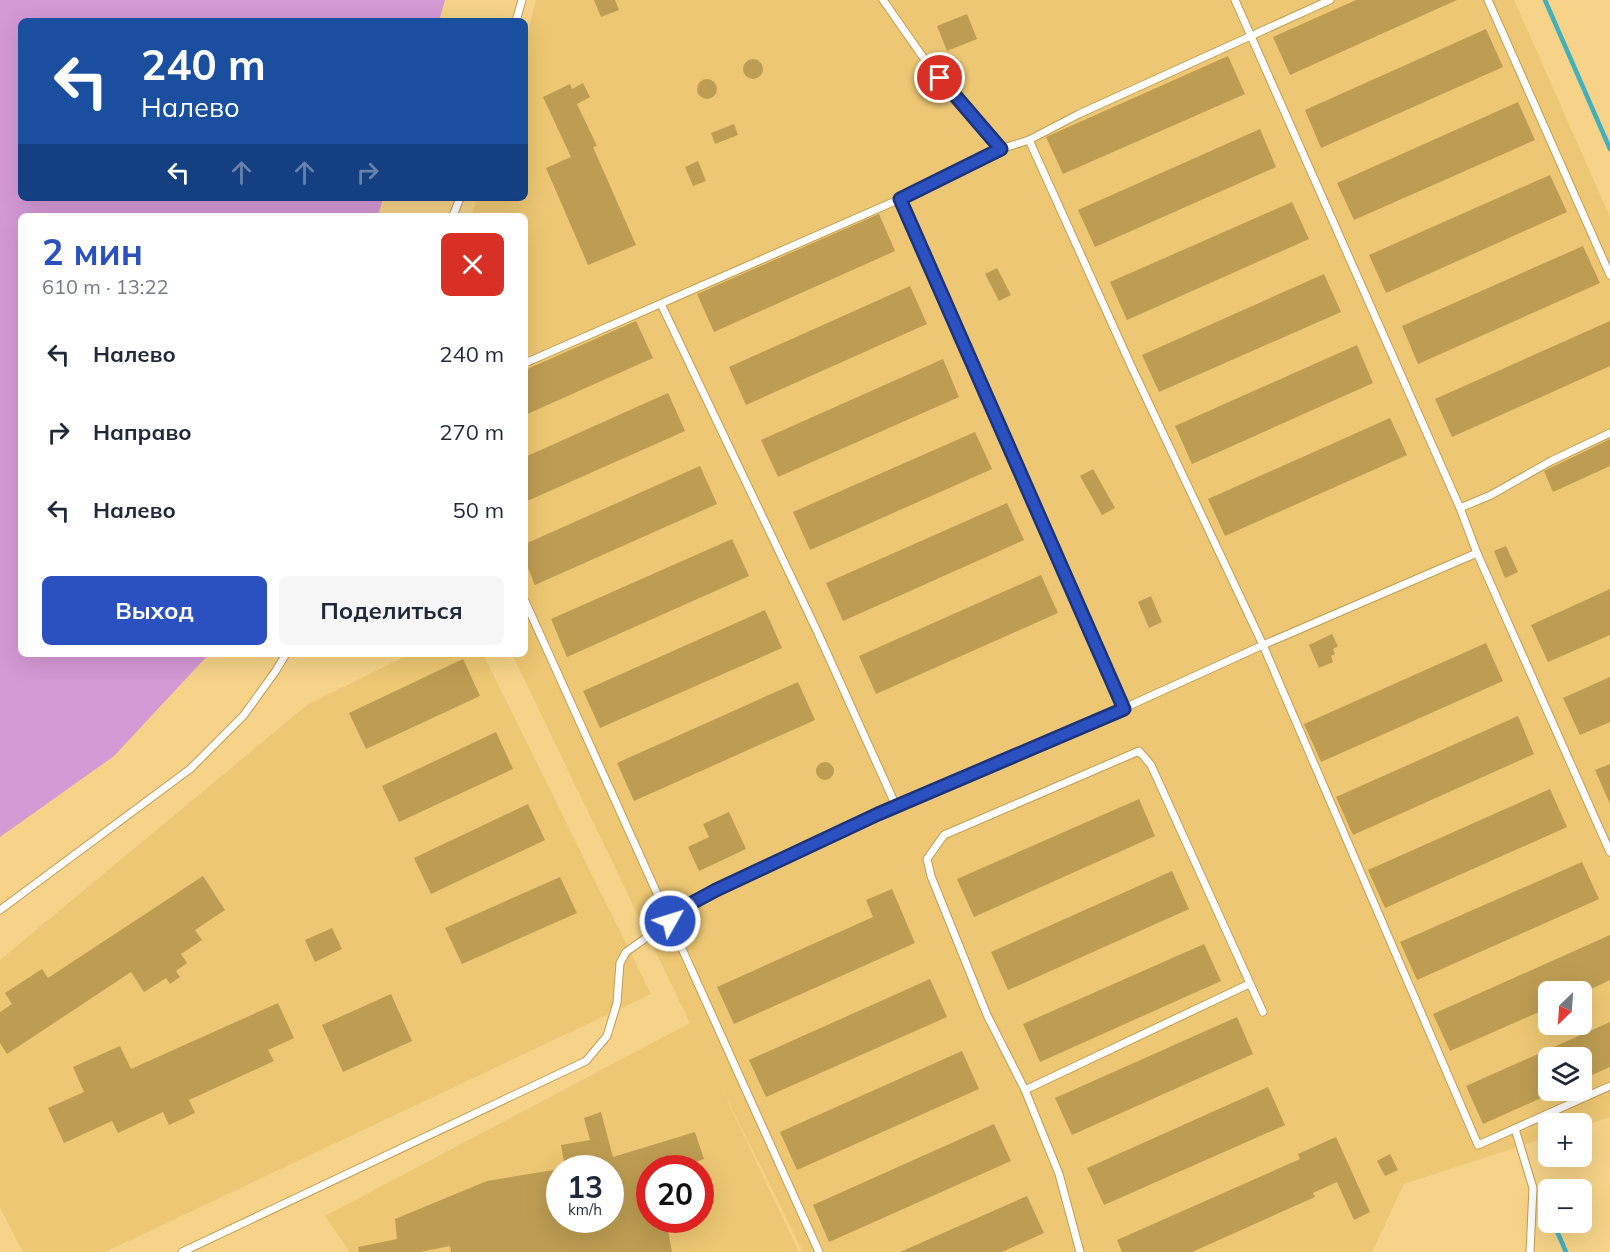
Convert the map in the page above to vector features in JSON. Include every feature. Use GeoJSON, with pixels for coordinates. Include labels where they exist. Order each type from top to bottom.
{"type":"FeatureCollection","features":[{"type":"Feature","properties":{"kind":"lane"},"geometry":{"type":"LineString","coordinates":[[517,18],[522,0]]}},
{"type":"Feature","properties":{"kind":"lane"},"geometry":{"type":"LineString","coordinates":[[883,0],[925,60],[1001,149]]}},
{"type":"Feature","properties":{"kind":"lane"},"geometry":{"type":"LineString","coordinates":[[1235,0],[1460,508],[1476,553],[1610,852]]}},
{"type":"Feature","properties":{"kind":"lane"},"geometry":{"type":"LineString","coordinates":[[528,362],[900,199],[1001,149],[1029,141],[1079,114],[1330,0]]}},
{"type":"Feature","properties":{"kind":"lane"},"geometry":{"type":"LineString","coordinates":[[1488,0],[1610,275]]}},
{"type":"Feature","properties":{"kind":"lane"},"geometry":{"type":"LineString","coordinates":[[1029,141],[1133,370],[1263,645],[1478,1145],[1610,1086]]}},
{"type":"Feature","properties":{"kind":"lane"},"geometry":{"type":"LineString","coordinates":[[900,199],[1124,709]]}},
{"type":"Feature","properties":{"kind":"lane"},"geometry":{"type":"LineString","coordinates":[[661,304],[812,620],[896,806]]}},
{"type":"Feature","properties":{"kind":"lane"},"geometry":{"type":"LineString","coordinates":[[1460,508],[1491,495],[1551,461],[1610,433]]}},
{"type":"Feature","properties":{"kind":"lane"},"geometry":{"type":"LineString","coordinates":[[182,1252],[586,1061],[607,1036],[617,1003],[620,963],[626,952],[670,921],[679,910],[716,890],[896,806],[1023,754],[1263,645],[1476,553]]}},
{"type":"Feature","properties":{"kind":"lane"},"geometry":{"type":"LineString","coordinates":[[528,608],[819,1252]]}},
{"type":"Feature","properties":{"kind":"lane"},"geometry":{"type":"LineString","coordinates":[[0,910],[190,769],[244,715],[284,657]]}},
{"type":"Feature","properties":{"kind":"lane"},"geometry":{"type":"LineString","coordinates":[[1080,1252],[1059,1174],[1025,1089],[987,1015],[931,876],[927,859],[944,835],[1139,751],[1152,765],[1263,1012]]}},
{"type":"Feature","properties":{"kind":"lane"},"geometry":{"type":"LineString","coordinates":[[1025,1089],[1249,984]]}},
{"type":"Feature","properties":{"kind":"lane"},"geometry":{"type":"LineString","coordinates":[[1515,1129],[1533,1188],[1530,1252]]}},
{"type":"Feature","properties":{"kind":"shaded area"},"geometry":{"type":"Polygon","coordinates":[[[0,0],[445,0],[440,18],[18,18],[18,201],[382,201],[379,213],[18,213],[18,657],[206,657],[114,756],[0,837],[0,0]]]}},
{"type":"Feature","properties":{"kind":"shaded area"},"geometry":{"type":"Polygon","coordinates":[[[536,0],[1514,0],[1610,217],[1610,1117],[1592,1123],[1592,1113],[1538,1113],[1538,1140],[1404,1184],[1372,1252],[803,1252],[718,1081],[799,1252],[350,1252],[325,1216],[690,1023],[513,657],[528,657],[528,213],[472,213],[476,201],[528,201],[528,33],[536,0]]]}},
{"type":"Feature","properties":{"kind":"shaded area"},"geometry":{"type":"Polygon","coordinates":[[[404,657],[484,657],[651,994],[105,1252],[23,1252],[0,1208],[0,960],[307,705],[404,657]]]}},
{"type":"Feature","properties":{"kind":"building"},"geometry":{"type":"Polygon","coordinates":[[[594,0],[615,0],[619,10],[601,17],[594,0]]]}},
{"type":"Feature","properties":{"kind":"building"},"geometry":{"type":"Polygon","coordinates":[[[1356,0],[1457,0],[1290,75],[1273,37],[1356,0]]]}},
{"type":"Feature","properties":{"kind":"building"},"geometry":{"type":"Polygon","coordinates":[[[967,14],[977,39],[947,51],[937,26],[967,14]]]}},
{"type":"Feature","properties":{"kind":"building"},"geometry":{"type":"Polygon","coordinates":[[[1486,29],[1503,67],[1321,148],[1305,110],[1486,29]]]}},
{"type":"Feature","properties":{"kind":"building"},"geometry":{"type":"Polygon","coordinates":[[[1228,56],[1245,94],[1063,174],[1046,137],[1228,56]]]}},
{"type":"Feature","properties":{"kind":"building"},"geometry":{"type":"Polygon","coordinates":[[[753,59],[760,62],[763,69],[760,76],[753,79],[746,76],[743,69],[746,62],[753,59]]]}},
{"type":"Feature","properties":{"kind":"building"},"geometry":{"type":"Polygon","coordinates":[[[707,79],[714,82],[717,89],[714,96],[707,99],[700,96],[697,89],[700,82],[707,79]]]}},
{"type":"Feature","properties":{"kind":"building"},"geometry":{"type":"Polygon","coordinates":[[[583,83],[590,97],[577,104],[597,146],[593,147],[636,245],[588,265],[546,168],[571,157],[543,97],[570,84],[572,89],[583,83]]]}},
{"type":"Feature","properties":{"kind":"building"},"geometry":{"type":"Polygon","coordinates":[[[1518,102],[1535,140],[1354,220],[1337,183],[1518,102]]]}},
{"type":"Feature","properties":{"kind":"building"},"geometry":{"type":"Polygon","coordinates":[[[734,124],[738,135],[715,144],[711,133],[734,124]]]}},
{"type":"Feature","properties":{"kind":"building"},"geometry":{"type":"Polygon","coordinates":[[[1260,129],[1276,167],[1095,247],[1078,210],[1260,129]]]}},
{"type":"Feature","properties":{"kind":"building"},"geometry":{"type":"Polygon","coordinates":[[[698,161],[706,181],[693,186],[685,167],[698,161]]]}},
{"type":"Feature","properties":{"kind":"building"},"geometry":{"type":"Polygon","coordinates":[[[1550,175],[1567,212],[1386,293],[1369,255],[1550,175]]]}},
{"type":"Feature","properties":{"kind":"building"},"geometry":{"type":"Polygon","coordinates":[[[1292,202],[1309,239],[1127,320],[1110,282],[1292,202]]]}},
{"type":"Feature","properties":{"kind":"building"},"geometry":{"type":"Polygon","coordinates":[[[879,214],[895,251],[714,332],[697,294],[879,214]]]}},
{"type":"Feature","properties":{"kind":"building"},"geometry":{"type":"Polygon","coordinates":[[[1583,246],[1600,283],[1418,364],[1402,326],[1583,246]]]}},
{"type":"Feature","properties":{"kind":"building"},"geometry":{"type":"Polygon","coordinates":[[[997,268],[1011,295],[999,301],[985,274],[997,268]]]}},
{"type":"Feature","properties":{"kind":"building"},"geometry":{"type":"Polygon","coordinates":[[[1324,274],[1341,312],[1159,392],[1142,355],[1324,274]]]}},
{"type":"Feature","properties":{"kind":"building"},"geometry":{"type":"Polygon","coordinates":[[[910,286],[927,324],[746,405],[729,367],[910,286]]]}},
{"type":"Feature","properties":{"kind":"building"},"geometry":{"type":"Polygon","coordinates":[[[636,321],[653,358],[528,414],[528,369],[636,321]]]}},
{"type":"Feature","properties":{"kind":"building"},"geometry":{"type":"Polygon","coordinates":[[[1610,321],[1610,366],[1452,437],[1435,399],[1610,321]]]}},
{"type":"Feature","properties":{"kind":"building"},"geometry":{"type":"Polygon","coordinates":[[[1357,345],[1373,383],[1192,464],[1175,426],[1357,345]]]}},
{"type":"Feature","properties":{"kind":"building"},"geometry":{"type":"Polygon","coordinates":[[[943,359],[959,397],[778,477],[761,440],[943,359]]]}},
{"type":"Feature","properties":{"kind":"building"},"geometry":{"type":"Polygon","coordinates":[[[668,393],[685,431],[528,501],[528,456],[668,393]]]}},
{"type":"Feature","properties":{"kind":"building"},"geometry":{"type":"Polygon","coordinates":[[[1390,418],[1407,455],[1225,536],[1208,499],[1390,418]]]}},
{"type":"Feature","properties":{"kind":"building"},"geometry":{"type":"Polygon","coordinates":[[[975,432],[992,469],[810,550],[793,512],[975,432]]]}},
{"type":"Feature","properties":{"kind":"building"},"geometry":{"type":"Polygon","coordinates":[[[1610,439],[1610,466],[1553,492],[1544,471],[1610,439]]]}},
{"type":"Feature","properties":{"kind":"building"},"geometry":{"type":"Polygon","coordinates":[[[700,466],[717,504],[535,585],[528,568],[528,543],[700,466]]]}},
{"type":"Feature","properties":{"kind":"building"},"geometry":{"type":"Polygon","coordinates":[[[1093,469],[1115,508],[1102,515],[1080,476],[1093,469]]]}},
{"type":"Feature","properties":{"kind":"building"},"geometry":{"type":"Polygon","coordinates":[[[1007,503],[1024,540],[843,621],[826,583],[1007,503]]]}},
{"type":"Feature","properties":{"kind":"building"},"geometry":{"type":"Polygon","coordinates":[[[732,539],[749,576],[567,657],[551,619],[732,539]]]}},
{"type":"Feature","properties":{"kind":"building"},"geometry":{"type":"Polygon","coordinates":[[[1506,546],[1518,572],[1505,578],[1494,551],[1506,546]]]}},
{"type":"Feature","properties":{"kind":"building"},"geometry":{"type":"Polygon","coordinates":[[[1041,575],[1058,613],[876,694],[859,656],[1041,575]]]}},
{"type":"Feature","properties":{"kind":"building"},"geometry":{"type":"Polygon","coordinates":[[[1610,589],[1610,635],[1548,662],[1531,625],[1610,589]]]}},
{"type":"Feature","properties":{"kind":"building"},"geometry":{"type":"Polygon","coordinates":[[[1151,596],[1162,622],[1149,628],[1138,602],[1151,596]]]}},
{"type":"Feature","properties":{"kind":"building"},"geometry":{"type":"Polygon","coordinates":[[[765,610],[782,648],[600,728],[583,691],[765,610]]]}},
{"type":"Feature","properties":{"kind":"building"},"geometry":{"type":"Polygon","coordinates":[[[1332,634],[1338,646],[1333,649],[1335,654],[1331,656],[1333,662],[1319,668],[1309,645],[1332,634]]]}},
{"type":"Feature","properties":{"kind":"building"},"geometry":{"type":"Polygon","coordinates":[[[1486,643],[1503,681],[1321,762],[1304,724],[1486,643]]]}},
{"type":"Feature","properties":{"kind":"building"},"geometry":{"type":"Polygon","coordinates":[[[463,659],[480,696],[366,749],[349,713],[463,659]]]}},
{"type":"Feature","properties":{"kind":"building"},"geometry":{"type":"Polygon","coordinates":[[[1610,677],[1610,722],[1580,735],[1563,698],[1610,677]]]}},
{"type":"Feature","properties":{"kind":"building"},"geometry":{"type":"Polygon","coordinates":[[[798,682],[815,720],[634,801],[617,763],[798,682]]]}},
{"type":"Feature","properties":{"kind":"building"},"geometry":{"type":"Polygon","coordinates":[[[1518,716],[1534,754],[1353,835],[1336,797],[1518,716]]]}},
{"type":"Feature","properties":{"kind":"building"},"geometry":{"type":"Polygon","coordinates":[[[496,732],[513,769],[399,822],[382,786],[496,732]]]}},
{"type":"Feature","properties":{"kind":"building"},"geometry":{"type":"Polygon","coordinates":[[[825,762],[831,765],[834,771],[831,777],[825,780],[819,777],[816,771],[819,765],[825,762]]]}},
{"type":"Feature","properties":{"kind":"building"},"geometry":{"type":"Polygon","coordinates":[[[1610,764],[1610,804],[1595,770],[1610,764]]]}},
{"type":"Feature","properties":{"kind":"building"},"geometry":{"type":"Polygon","coordinates":[[[1550,789],[1567,827],[1385,908],[1368,870],[1550,789]]]}},
{"type":"Feature","properties":{"kind":"building"},"geometry":{"type":"Polygon","coordinates":[[[1139,799],[1155,836],[974,917],[957,879],[1139,799]]]}},
{"type":"Feature","properties":{"kind":"building"},"geometry":{"type":"Polygon","coordinates":[[[528,804],[545,840],[431,894],[414,858],[528,804]]]}},
{"type":"Feature","properties":{"kind":"building"},"geometry":{"type":"Polygon","coordinates":[[[729,812],[746,849],[699,871],[688,847],[709,837],[703,824],[729,812]]]}},
{"type":"Feature","properties":{"kind":"building"},"geometry":{"type":"Polygon","coordinates":[[[1582,862],[1599,899],[1417,980],[1400,942],[1582,862]]]}},
{"type":"Feature","properties":{"kind":"building"},"geometry":{"type":"Polygon","coordinates":[[[1172,871],[1189,909],[1008,990],[991,952],[1172,871]]]}},
{"type":"Feature","properties":{"kind":"building"},"geometry":{"type":"Polygon","coordinates":[[[203,876],[225,910],[195,930],[202,940],[181,954],[187,963],[176,971],[180,977],[170,984],[166,978],[144,992],[131,972],[7,1054],[0,1043],[0,1012],[12,1004],[5,993],[42,969],[48,978],[203,876]]]}},
{"type":"Feature","properties":{"kind":"building"},"geometry":{"type":"Polygon","coordinates":[[[560,877],[577,913],[462,964],[445,928],[560,877]]]}},
{"type":"Feature","properties":{"kind":"building"},"geometry":{"type":"Polygon","coordinates":[[[892,889],[915,943],[734,1024],[717,987],[873,917],[866,900],[892,889]]]}},
{"type":"Feature","properties":{"kind":"building"},"geometry":{"type":"Polygon","coordinates":[[[332,928],[342,949],[315,962],[305,940],[332,928]]]}},
{"type":"Feature","properties":{"kind":"building"},"geometry":{"type":"Polygon","coordinates":[[[1610,935],[1610,980],[1592,989],[1592,981],[1538,981],[1538,1012],[1450,1051],[1433,1014],[1610,935]]]}},
{"type":"Feature","properties":{"kind":"building"},"geometry":{"type":"Polygon","coordinates":[[[1204,944],[1221,981],[1040,1062],[1023,1024],[1204,944]]]}},
{"type":"Feature","properties":{"kind":"building"},"geometry":{"type":"Polygon","coordinates":[[[930,979],[947,1017],[766,1097],[749,1060],[930,979]]]}},
{"type":"Feature","properties":{"kind":"building"},"geometry":{"type":"Polygon","coordinates":[[[391,994],[412,1041],[343,1072],[322,1025],[391,994]]]}},
{"type":"Feature","properties":{"kind":"building"},"geometry":{"type":"Polygon","coordinates":[[[278,1003],[294,1038],[268,1050],[274,1061],[189,1100],[195,1113],[169,1125],[163,1112],[118,1133],[112,1121],[64,1143],[48,1108],[84,1092],[73,1067],[120,1046],[131,1069],[278,1003]]]}},
{"type":"Feature","properties":{"kind":"building"},"geometry":{"type":"Polygon","coordinates":[[[1237,1017],[1253,1054],[1072,1135],[1055,1098],[1237,1017]]]}},
{"type":"Feature","properties":{"kind":"building"},"geometry":{"type":"Polygon","coordinates":[[[1610,1022],[1610,1067],[1592,1075],[1592,1047],[1554,1047],[1581,1035],[1592,1035],[1592,1030],[1610,1022]]]}},
{"type":"Feature","properties":{"kind":"building"},"geometry":{"type":"Polygon","coordinates":[[[962,1051],[979,1089],[797,1170],[780,1132],[962,1051]]]}},
{"type":"Feature","properties":{"kind":"building"},"geometry":{"type":"Polygon","coordinates":[[[1538,1054],[1538,1099],[1483,1124],[1466,1086],[1538,1054]]]}},
{"type":"Feature","properties":{"kind":"building"},"geometry":{"type":"Polygon","coordinates":[[[1268,1087],[1285,1125],[1104,1205],[1087,1168],[1268,1087]]]}},
{"type":"Feature","properties":{"kind":"building"},"geometry":{"type":"Polygon","coordinates":[[[601,1112],[612,1155],[563,1155],[561,1145],[590,1140],[584,1118],[601,1112]]]}},
{"type":"Feature","properties":{"kind":"building"},"geometry":{"type":"Polygon","coordinates":[[[994,1124],[1011,1161],[829,1242],[813,1205],[994,1124]]]}},
{"type":"Feature","properties":{"kind":"building"},"geometry":{"type":"Polygon","coordinates":[[[695,1132],[703,1155],[636,1155],[636,1233],[668,1233],[672,1252],[451,1252],[450,1246],[420,1252],[359,1252],[358,1247],[397,1239],[395,1219],[487,1181],[546,1171],[546,1233],[624,1233],[624,1155],[620,1155],[695,1132]]]}},
{"type":"Feature","properties":{"kind":"building"},"geometry":{"type":"Polygon","coordinates":[[[1336,1137],[1370,1212],[1354,1220],[1337,1182],[1313,1193],[1315,1197],[1192,1252],[1122,1252],[1117,1240],[1300,1159],[1298,1154],[1336,1137]]]}},
{"type":"Feature","properties":{"kind":"building"},"geometry":{"type":"Polygon","coordinates":[[[1390,1154],[1398,1170],[1385,1176],[1377,1161],[1390,1154]]]}},
{"type":"Feature","properties":{"kind":"building"},"geometry":{"type":"Polygon","coordinates":[[[1027,1196],[1044,1233],[1002,1252],[900,1252],[1027,1196]]]}},
{"type":"Feature","properties":{"kind":"waterway"},"geometry":{"type":"LineString","coordinates":[[1545,0],[1610,149]]}},
{"type":"Feature","properties":{"kind":"waterway"},"geometry":{"type":"LineString","coordinates":[[1558,1233],[1566,1252]]}},
{"type":"Feature","properties":{"kind":"route"},"geometry":{"type":"LineString","coordinates":[[670,921],[679,910],[716,890],[878,814],[1124,709],[900,199],[1001,149],[940,78]]}}]}
